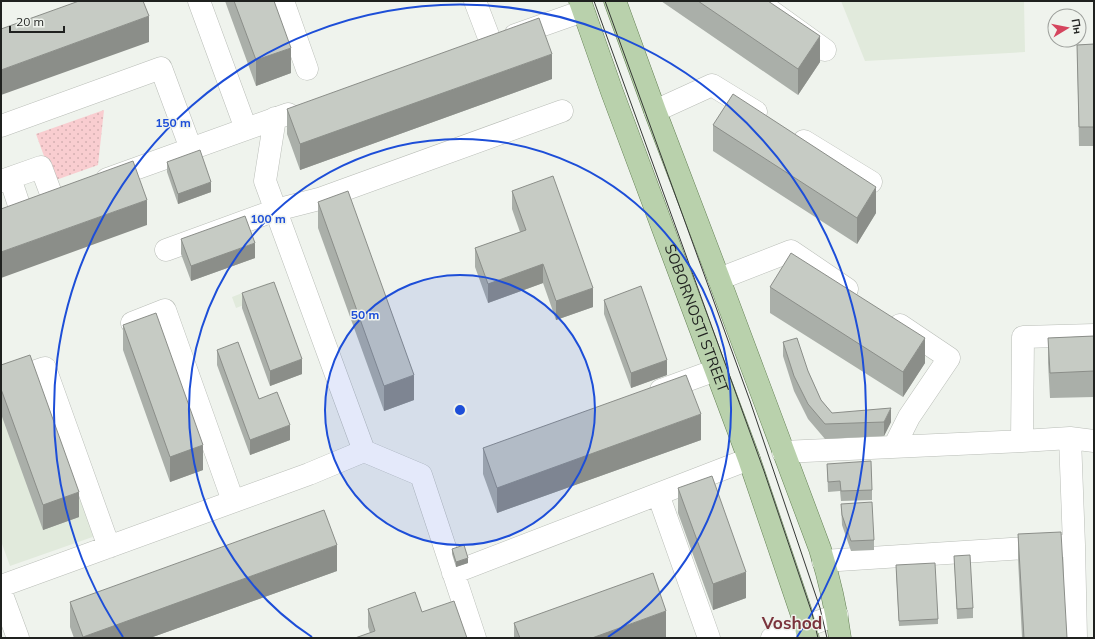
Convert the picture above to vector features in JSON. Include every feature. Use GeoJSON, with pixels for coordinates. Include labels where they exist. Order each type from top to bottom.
{"type":"FeatureCollection","features":[{"type":"Feature","properties":{"kind":"main road"},"geometry":{"type":"LineString","coordinates":[[614,1],[824,561],[837,615],[840,638]]}},
{"type":"Feature","properties":{"kind":"main road","name":"SOBORNOSTI STREET"},"geometry":{"type":"LineString","coordinates":[[581,6],[749,459],[807,632]]}},
{"type":"Feature","properties":{"kind":"street"},"geometry":{"type":"LineString","coordinates":[[199,1],[246,129]]}},
{"type":"Feature","properties":{"kind":"street"},"geometry":{"type":"LineString","coordinates":[[283,1],[307,69]]}},
{"type":"Feature","properties":{"kind":"street"},"geometry":{"type":"LineString","coordinates":[[476,1],[484,46],[581,6]]}},
{"type":"Feature","properties":{"kind":"street"},"geometry":{"type":"LineString","coordinates":[[757,1],[824,50]]}},
{"type":"Feature","properties":{"kind":"street"},"geometry":{"type":"LineString","coordinates":[[1,126],[161,68],[191,149]]}},
{"type":"Feature","properties":{"kind":"street"},"geometry":{"type":"LineString","coordinates":[[655,111],[712,85],[871,182]]}},
{"type":"Feature","properties":{"kind":"street"},"geometry":{"type":"LineString","coordinates":[[53,199],[40,167],[6,179],[11,214],[82,189],[275,118],[305,108]]}},
{"type":"Feature","properties":{"kind":"street"},"geometry":{"type":"LineString","coordinates":[[166,250],[276,210],[319,199],[562,111]]}},
{"type":"Feature","properties":{"kind":"street"},"geometry":{"type":"LineString","coordinates":[[275,118],[265,181],[364,451]]}},
{"type":"Feature","properties":{"kind":"street"},"geometry":{"type":"LineString","coordinates":[[719,279],[791,251],[863,300]]}},
{"type":"Feature","properties":{"kind":"street"},"geometry":{"type":"LineString","coordinates":[[132,323],[165,310],[233,502]]}},
{"type":"Feature","properties":{"kind":"street"},"geometry":{"type":"LineString","coordinates":[[883,314],[949,358],[909,417],[894,447]]}},
{"type":"Feature","properties":{"kind":"street"},"geometry":{"type":"LineString","coordinates":[[1022,441],[1023,337],[1094,335]]}},
{"type":"Feature","properties":{"kind":"street"},"geometry":{"type":"LineString","coordinates":[[1,384],[45,368],[109,547]]}},
{"type":"Feature","properties":{"kind":"street"},"geometry":{"type":"LineString","coordinates":[[645,396],[716,370]]}},
{"type":"Feature","properties":{"kind":"street"},"geometry":{"type":"LineString","coordinates":[[784,452],[1070,438],[1094,441]]}},
{"type":"Feature","properties":{"kind":"street"},"geometry":{"type":"LineString","coordinates":[[1070,438],[1076,638]]}},
{"type":"Feature","properties":{"kind":"street"},"geometry":{"type":"LineString","coordinates":[[1,586],[309,474],[364,451],[421,475],[475,638]]}},
{"type":"Feature","properties":{"kind":"street"},"geometry":{"type":"LineString","coordinates":[[453,573],[749,459]]}},
{"type":"Feature","properties":{"kind":"street"},"geometry":{"type":"LineString","coordinates":[[658,494],[710,638]]}},
{"type":"Feature","properties":{"kind":"street"},"geometry":{"type":"LineString","coordinates":[[824,561],[1074,545]]}},
{"type":"Feature","properties":{"kind":"street"},"geometry":{"type":"LineString","coordinates":[[1,592],[18,638]]}},
{"type":"Feature","properties":{"kind":"street"},"geometry":{"type":"LineString","coordinates":[[772,638],[807,632],[837,615]]}},
{"type":"Feature","properties":{"kind":"shaded area"},"geometry":{"type":"Polygon","coordinates":[[[841,1],[1024,1],[1025,52],[865,61],[841,1]]]}},
{"type":"Feature","properties":{"kind":"shaded area"},"geometry":{"type":"Polygon","coordinates":[[[104,110],[98,165],[53,181],[36,134],[104,110]]]}},
{"type":"Feature","properties":{"kind":"shaded area"},"geometry":{"type":"Polygon","coordinates":[[[268,283],[272,294],[236,308],[232,297],[268,283]]]}},
{"type":"Feature","properties":{"kind":"shaded area"},"geometry":{"type":"Polygon","coordinates":[[[44,372],[101,534],[10,566],[1,541],[1,387],[44,372]]]}},
{"type":"Feature","properties":{"kind":"building"},"geometry":{"type":"Polygon","coordinates":[[[79,1],[143,1],[149,16],[1,70],[1,29],[79,1]]]}},
{"type":"Feature","properties":{"kind":"building"},"geometry":{"type":"Polygon","coordinates":[[[234,1],[274,1],[291,48],[256,60],[234,1]]]}},
{"type":"Feature","properties":{"kind":"building"},"geometry":{"type":"Polygon","coordinates":[[[698,1],[768,1],[820,36],[798,69],[698,1]]]}},
{"type":"Feature","properties":{"kind":"building"},"geometry":{"type":"Polygon","coordinates":[[[539,18],[552,54],[300,144],[287,109],[539,18]]]}},
{"type":"Feature","properties":{"kind":"building"},"geometry":{"type":"Polygon","coordinates":[[[1087,44],[1094,44],[1094,127],[1079,127],[1077,48],[1087,48],[1087,44]]]}},
{"type":"Feature","properties":{"kind":"building"},"geometry":{"type":"Polygon","coordinates":[[[733,94],[876,187],[857,218],[713,125],[733,94]]]}},
{"type":"Feature","properties":{"kind":"building"},"geometry":{"type":"Polygon","coordinates":[[[200,150],[211,182],[178,194],[167,162],[200,150]]]}},
{"type":"Feature","properties":{"kind":"building"},"geometry":{"type":"Polygon","coordinates":[[[133,161],[147,200],[1,252],[1,209],[133,161]]]}},
{"type":"Feature","properties":{"kind":"building"},"geometry":{"type":"Polygon","coordinates":[[[553,176],[593,288],[556,301],[543,264],[488,284],[475,248],[526,230],[512,191],[553,176]]]}},
{"type":"Feature","properties":{"kind":"building"},"geometry":{"type":"Polygon","coordinates":[[[348,191],[414,375],[384,386],[318,202],[348,191]]]}},
{"type":"Feature","properties":{"kind":"building"},"geometry":{"type":"Polygon","coordinates":[[[245,216],[255,243],[191,266],[181,239],[245,216]]]}},
{"type":"Feature","properties":{"kind":"building"},"geometry":{"type":"Polygon","coordinates":[[[791,253],[925,338],[903,372],[770,287],[791,253]]]}},
{"type":"Feature","properties":{"kind":"building"},"geometry":{"type":"Polygon","coordinates":[[[274,282],[302,359],[270,371],[242,293],[274,282]]]}},
{"type":"Feature","properties":{"kind":"building"},"geometry":{"type":"Polygon","coordinates":[[[641,286],[667,360],[631,373],[604,300],[641,286]]]}},
{"type":"Feature","properties":{"kind":"building"},"geometry":{"type":"Polygon","coordinates":[[[156,313],[203,445],[170,457],[123,325],[156,313]]]}},
{"type":"Feature","properties":{"kind":"building"},"geometry":{"type":"Polygon","coordinates":[[[1094,336],[1094,371],[1050,373],[1048,338],[1094,336]]]}},
{"type":"Feature","properties":{"kind":"building"},"geometry":{"type":"Polygon","coordinates":[[[797,338],[808,371],[821,400],[832,413],[891,408],[884,422],[825,424],[808,404],[794,376],[783,342],[797,338]]]}},
{"type":"Feature","properties":{"kind":"building"},"geometry":{"type":"Polygon","coordinates":[[[238,342],[259,399],[277,392],[290,425],[250,440],[217,350],[238,342]]]}},
{"type":"Feature","properties":{"kind":"building"},"geometry":{"type":"Polygon","coordinates":[[[30,355],[79,492],[43,505],[1,389],[1,365],[30,355]]]}},
{"type":"Feature","properties":{"kind":"building"},"geometry":{"type":"Polygon","coordinates":[[[686,375],[701,414],[497,488],[483,448],[686,375]]]}},
{"type":"Feature","properties":{"kind":"building"},"geometry":{"type":"Polygon","coordinates":[[[871,461],[872,490],[841,491],[840,481],[828,482],[827,464],[871,461]]]}},
{"type":"Feature","properties":{"kind":"building"},"geometry":{"type":"Polygon","coordinates":[[[712,476],[746,572],[713,584],[678,488],[712,476]]]}},
{"type":"Feature","properties":{"kind":"building"},"geometry":{"type":"Polygon","coordinates":[[[872,502],[874,540],[851,541],[842,515],[841,504],[872,502]]]}},
{"type":"Feature","properties":{"kind":"building"},"geometry":{"type":"Polygon","coordinates":[[[324,510],[337,545],[83,637],[70,602],[324,510]]]}},
{"type":"Feature","properties":{"kind":"building"},"geometry":{"type":"Polygon","coordinates":[[[1061,532],[1067,638],[1024,638],[1018,534],[1061,532]]]}},
{"type":"Feature","properties":{"kind":"building"},"geometry":{"type":"Polygon","coordinates":[[[464,545],[468,558],[456,562],[452,549],[464,545]]]}},
{"type":"Feature","properties":{"kind":"building"},"geometry":{"type":"Polygon","coordinates":[[[970,555],[973,608],[957,609],[954,556],[970,555]]]}},
{"type":"Feature","properties":{"kind":"building"},"geometry":{"type":"Polygon","coordinates":[[[935,563],[938,619],[899,621],[896,565],[935,563]]]}},
{"type":"Feature","properties":{"kind":"building"},"geometry":{"type":"Polygon","coordinates":[[[653,573],[666,611],[592,638],[520,638],[514,623],[653,573]]]}},
{"type":"Feature","properties":{"kind":"building"},"geometry":{"type":"Polygon","coordinates":[[[415,592],[422,612],[454,601],[467,638],[355,638],[375,631],[368,609],[415,592]]]}},
{"type":"Feature","properties":{"kind":"tram line"},"geometry":{"type":"LineString","coordinates":[[594,1],[764,471],[812,613],[818,638]]}},
{"type":"Feature","properties":{"kind":"tram line"},"geometry":{"type":"LineString","coordinates":[[605,1],[750,401],[820,608],[827,638]]}},
{"type":"Feature","properties":{"kind":"district","name":"Voshod"},"geometry":{"type":"Point","coordinates":[792,623]}}]}
